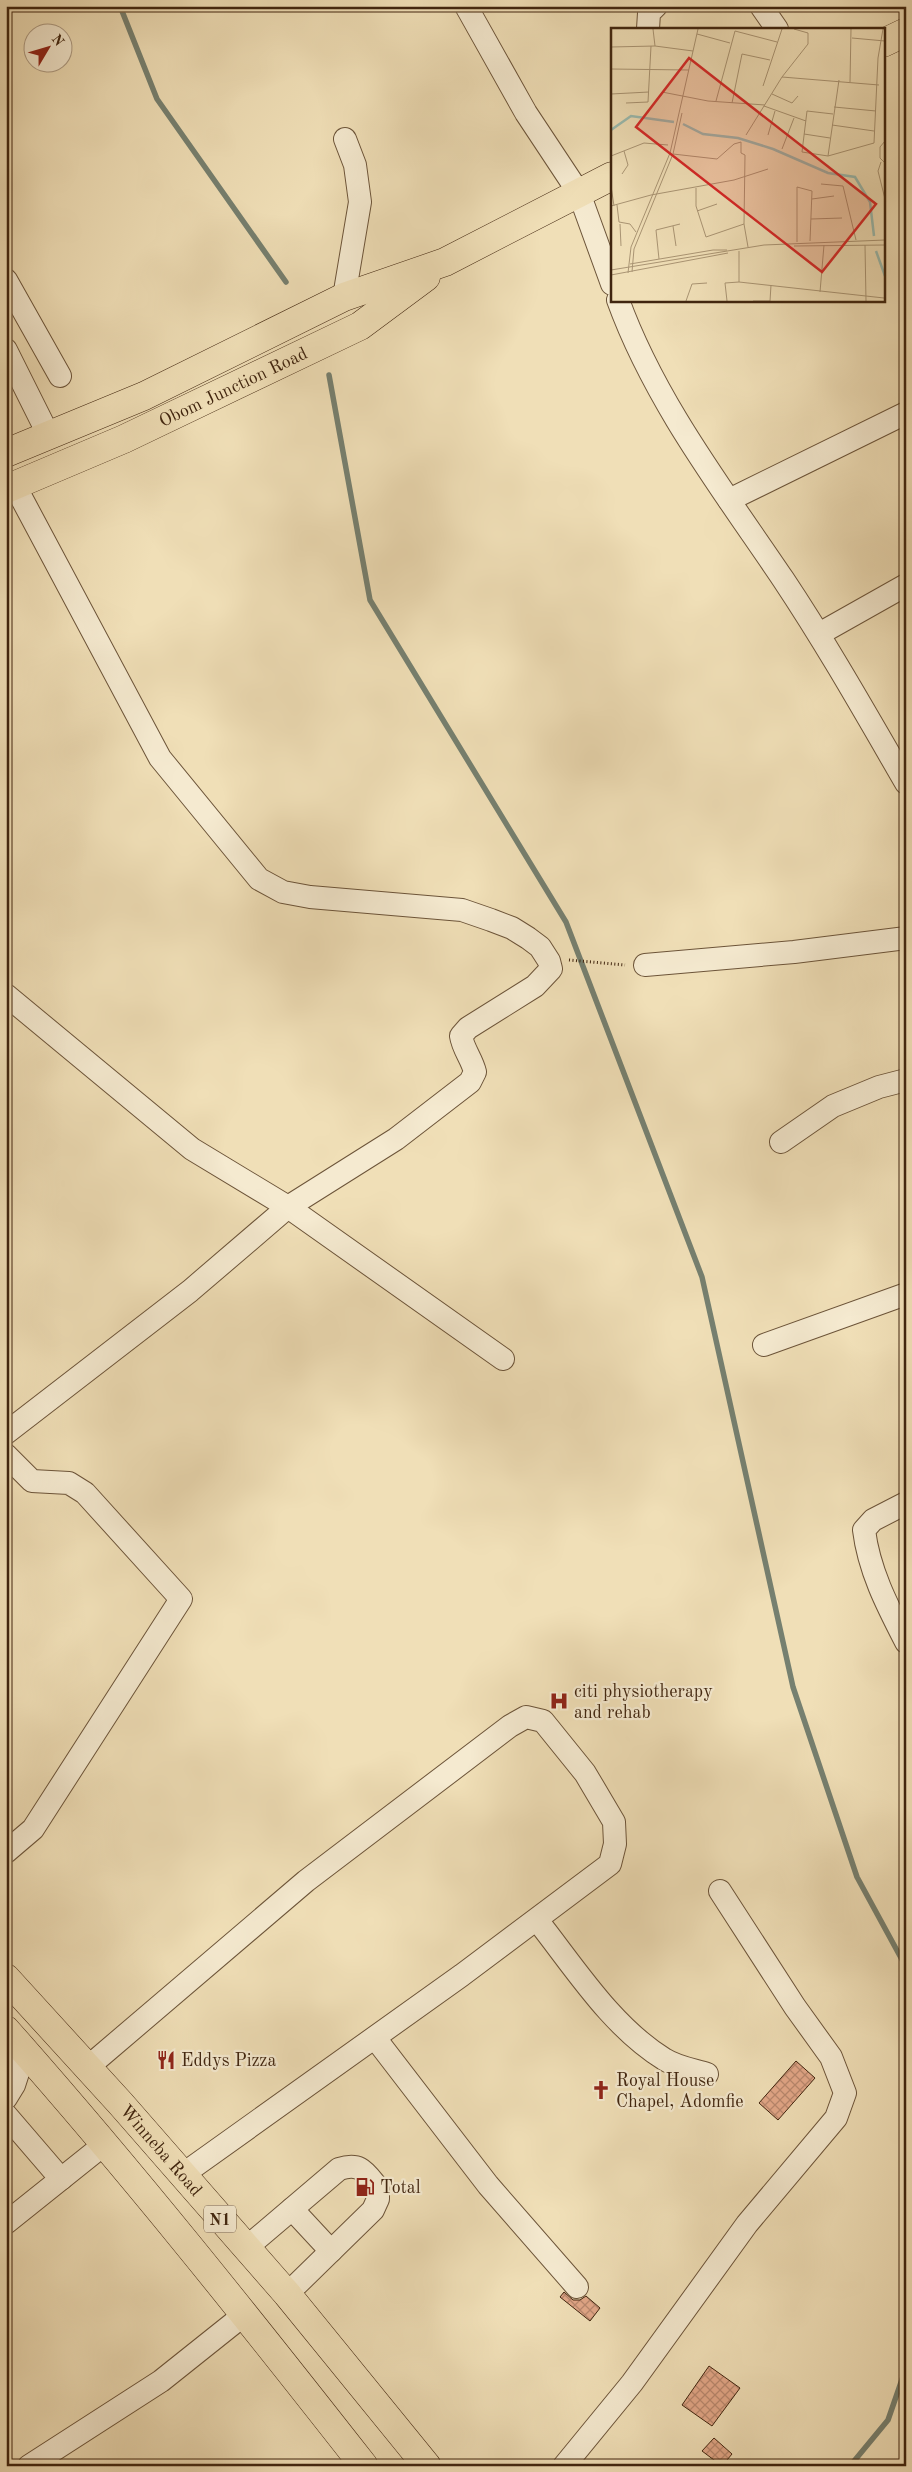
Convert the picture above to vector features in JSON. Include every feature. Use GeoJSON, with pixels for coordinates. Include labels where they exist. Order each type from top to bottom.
{"type":"FeatureCollection","features":[{"type":"Feature","properties":{"kind":"main road"},"geometry":{"type":"LineString","coordinates":[[884,42],[906,32]]}},
{"type":"Feature","properties":{"kind":"main road","name":"Obom Junction Road"},"geometry":{"type":"LineString","coordinates":[[6,453],[144,396],[344,297],[445,262],[611,177]]}},
{"type":"Feature","properties":{"kind":"main road","name":"Obom Junction Road"},"geometry":{"type":"LineString","coordinates":[[11,487],[124,439],[360,326],[445,262]]}},
{"type":"Feature","properties":{"kind":"main road","name":"Winneba Road"},"geometry":{"type":"LineString","coordinates":[[6,1978],[287,2294],[427,2466]]}},
{"type":"Feature","properties":{"kind":"main road","name":"Winneba Road"},"geometry":{"type":"LineString","coordinates":[[6,2030],[106,2143],[245,2314],[364,2466]]}},
{"type":"Feature","properties":{"kind":"street"},"geometry":{"type":"LineString","coordinates":[[466,6],[526,113],[579,193],[611,281]]}},
{"type":"Feature","properties":{"kind":"street"},"geometry":{"type":"LineString","coordinates":[[648,28],[649,13],[656,6]]}},
{"type":"Feature","properties":{"kind":"street"},"geometry":{"type":"LineString","coordinates":[[761,6],[776,28]]}},
{"type":"Feature","properties":{"kind":"street"},"geometry":{"type":"LineString","coordinates":[[344,297],[360,202],[355,165],[345,139]]}},
{"type":"Feature","properties":{"kind":"street"},"geometry":{"type":"LineString","coordinates":[[6,280],[60,376]]}},
{"type":"Feature","properties":{"kind":"street"},"geometry":{"type":"LineString","coordinates":[[618,301],[630,333],[683,430],[819,634],[906,783]]}},
{"type":"Feature","properties":{"kind":"street"},"geometry":{"type":"LineString","coordinates":[[6,350],[49,436]]}},
{"type":"Feature","properties":{"kind":"street"},"geometry":{"type":"LineString","coordinates":[[729,500],[906,413]]}},
{"type":"Feature","properties":{"kind":"street"},"geometry":{"type":"LineString","coordinates":[[6,1433],[190,1291],[288,1207],[396,1139],[470,1082],[475,1072],[472,1060],[463,1046],[461,1036],[468,1028],[546,978],[551,969],[540,947],[512,928],[462,910],[310,897],[283,892],[259,879],[160,758],[11,487]]}},
{"type":"Feature","properties":{"kind":"street"},"geometry":{"type":"LineString","coordinates":[[819,634],[906,585]]}},
{"type":"Feature","properties":{"kind":"street"},"geometry":{"type":"LineString","coordinates":[[645,965],[794,952],[906,938]]}},
{"type":"Feature","properties":{"kind":"street"},"geometry":{"type":"LineString","coordinates":[[6,995],[192,1149],[288,1207],[503,1360]]}},
{"type":"Feature","properties":{"kind":"street"},"geometry":{"type":"LineString","coordinates":[[781,1142],[833,1106],[879,1087],[906,1080]]}},
{"type":"Feature","properties":{"kind":"street"},"geometry":{"type":"LineString","coordinates":[[764,1346],[906,1294]]}},
{"type":"Feature","properties":{"kind":"street"},"geometry":{"type":"LineString","coordinates":[[6,1455],[32,1480],[70,1483],[85,1493],[181,1600],[33,1829],[6,1852]]}},
{"type":"Feature","properties":{"kind":"street"},"geometry":{"type":"LineString","coordinates":[[906,1503],[873,1520],[864,1530],[866,1543],[882,1595],[906,1642]]}},
{"type":"Feature","properties":{"kind":"street"},"geometry":{"type":"LineString","coordinates":[[88,2068],[306,1881],[510,1726],[526,1717],[544,1721],[585,1773],[614,1822],[615,1844],[610,1864],[537,1920],[375,2038],[182,2175]]}},
{"type":"Feature","properties":{"kind":"street"},"geometry":{"type":"LineString","coordinates":[[564,2466],[632,2383],[747,2224],[836,2118],[845,2093],[831,2057],[795,2007],[720,1891]]}},
{"type":"Feature","properties":{"kind":"street"},"geometry":{"type":"LineString","coordinates":[[537,1920],[609,2012],[637,2038],[665,2060],[707,2074]]}},
{"type":"Feature","properties":{"kind":"street"},"geometry":{"type":"LineString","coordinates":[[375,2038],[488,2185],[578,2287]]}},
{"type":"Feature","properties":{"kind":"street"},"geometry":{"type":"LineString","coordinates":[[6,2098],[14,2085],[25,2051]]}},
{"type":"Feature","properties":{"kind":"street"},"geometry":{"type":"LineString","coordinates":[[6,2115],[62,2178]]}},
{"type":"Feature","properties":{"kind":"street"},"geometry":{"type":"LineString","coordinates":[[6,2223],[106,2143]]}},
{"type":"Feature","properties":{"kind":"street"},"geometry":{"type":"LineString","coordinates":[[246,2248],[339,2169],[352,2165],[362,2169],[378,2188],[378,2199],[374,2210],[287,2294]]}},
{"type":"Feature","properties":{"kind":"street"},"geometry":{"type":"LineString","coordinates":[[292,2209],[331,2251]]}},
{"type":"Feature","properties":{"kind":"street"},"geometry":{"type":"LineString","coordinates":[[29,2466],[161,2381],[245,2314]]}},
{"type":"Feature","properties":{"kind":"path"},"geometry":{"type":"LineString","coordinates":[[546,957],[620,965],[645,965]]}},
{"type":"Feature","properties":{"kind":"building"},"geometry":{"type":"Polygon","coordinates":[[[796,2061],[815,2078],[778,2120],[759,2103],[796,2061]]]}},
{"type":"Feature","properties":{"kind":"building"},"geometry":{"type":"Polygon","coordinates":[[[564,2292],[573,2300],[580,2300],[586,2296],[600,2308],[590,2321],[560,2297],[564,2292]]]}},
{"type":"Feature","properties":{"kind":"building"},"geometry":{"type":"Polygon","coordinates":[[[709,2366],[740,2388],[712,2426],[682,2405],[709,2366]]]}},
{"type":"Feature","properties":{"kind":"building"},"geometry":{"type":"Polygon","coordinates":[[[714,2438],[732,2454],[722,2466],[702,2451],[714,2438]]]}},
{"type":"Feature","properties":{"kind":"waterway"},"geometry":{"type":"LineString","coordinates":[[120,6],[157,99],[286,282]]}},
{"type":"Feature","properties":{"kind":"waterway"},"geometry":{"type":"LineString","coordinates":[[329,375],[370,600],[566,922],[702,1277],[793,1687],[857,1877],[906,1967]]}},
{"type":"Feature","properties":{"kind":"waterway"},"geometry":{"type":"LineString","coordinates":[[850,2466],[888,2420],[906,2368]]}},
{"type":"Feature","properties":{"kind":"place","name":"citi physiotherapy and rehab"},"geometry":{"type":"Point","coordinates":[559,1701]}},
{"type":"Feature","properties":{"kind":"place","name":"Eddys Pizza"},"geometry":{"type":"Point","coordinates":[166,2060]}},
{"type":"Feature","properties":{"kind":"place","name":"Royal House Chapel, Adomfie"},"geometry":{"type":"Point","coordinates":[601,2090]}},
{"type":"Feature","properties":{"kind":"place","name":"Total"},"geometry":{"type":"Point","coordinates":[365,2187]}}]}
